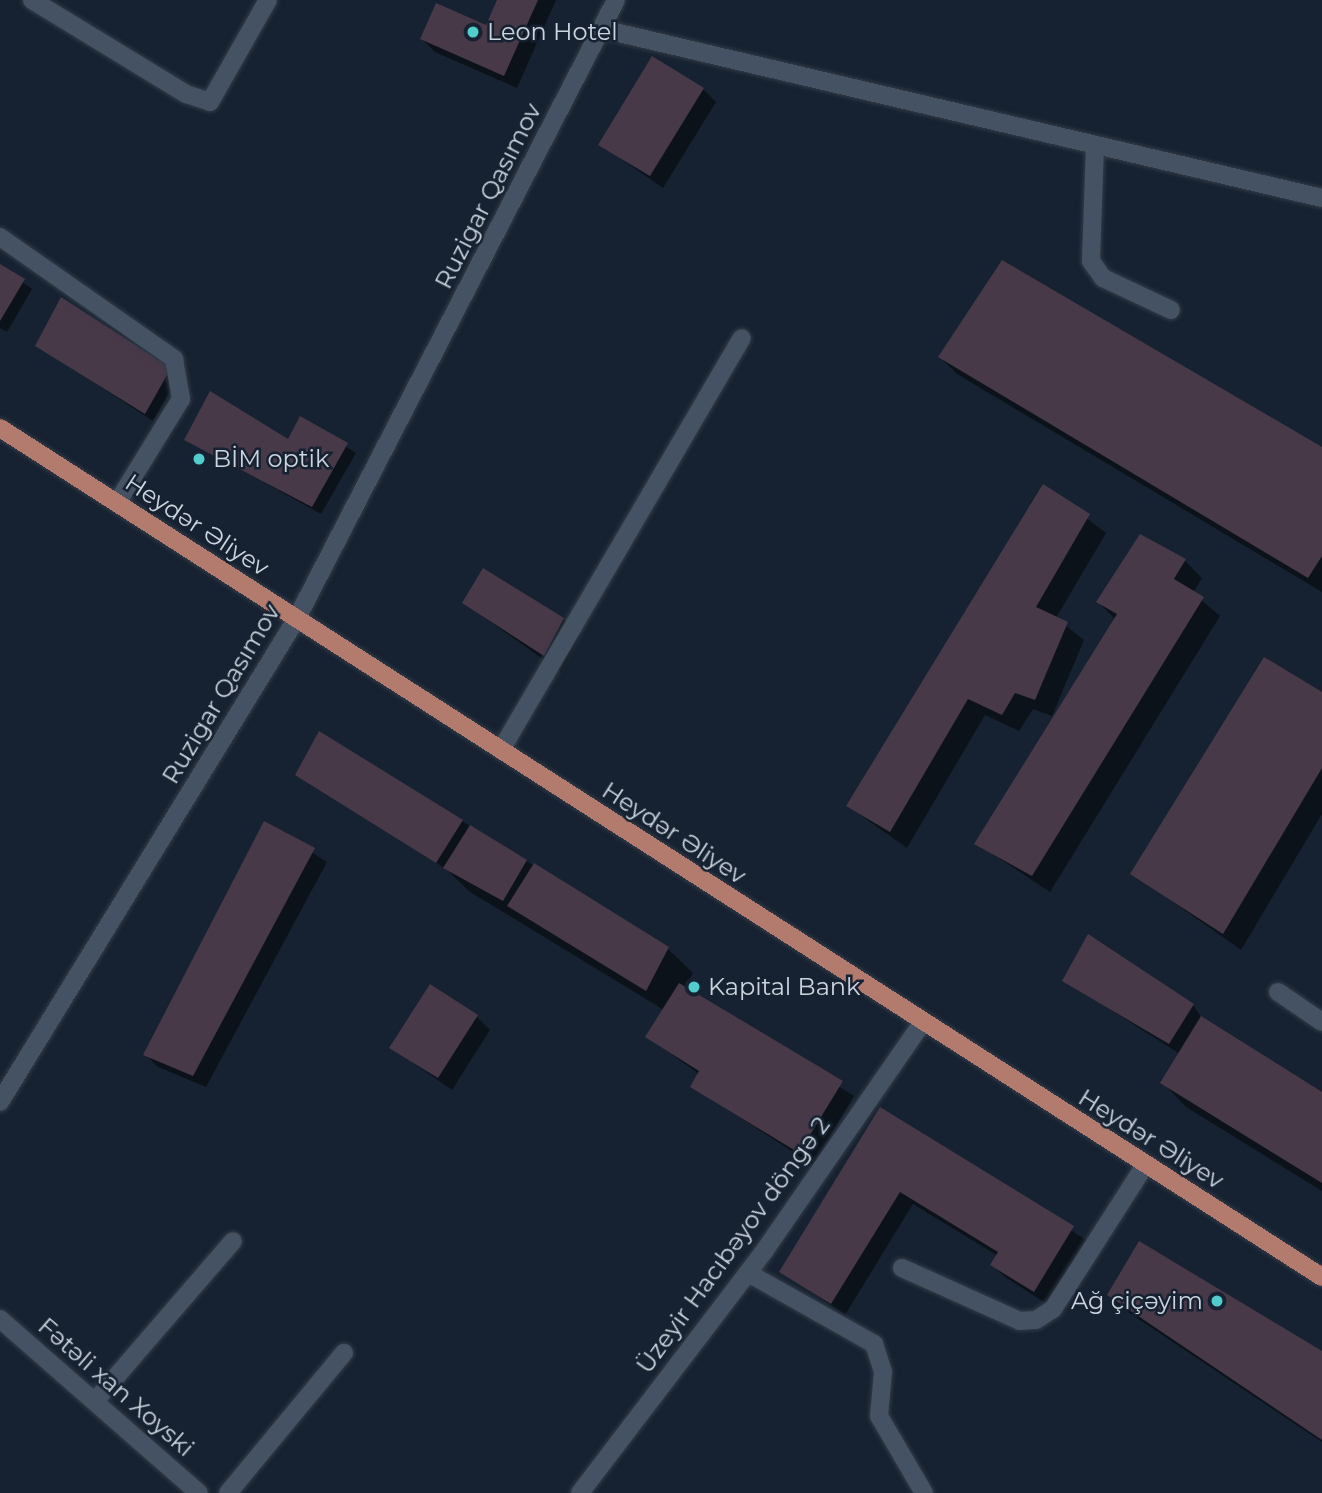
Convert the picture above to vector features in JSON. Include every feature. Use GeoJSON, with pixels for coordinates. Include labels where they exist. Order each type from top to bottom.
{"type":"FeatureCollection","features":[{"type":"Feature","properties":{"kind":"main road","name":"Heydər Əliyev"},"geometry":{"type":"LineString","coordinates":[[0,428],[1322,1278]]}},
{"type":"Feature","properties":{"kind":"street"},"geometry":{"type":"LineString","coordinates":[[32,0],[186,94],[210,102],[268,0]]}},
{"type":"Feature","properties":{"kind":"street","name":"Ruzigar Qasımov"},"geometry":{"type":"LineString","coordinates":[[0,1102],[6,1080],[297,618],[616,0]]}},
{"type":"Feature","properties":{"kind":"street"},"geometry":{"type":"LineString","coordinates":[[602,29],[1322,198]]}},
{"type":"Feature","properties":{"kind":"street"},"geometry":{"type":"LineString","coordinates":[[1095,145],[1091,261],[1103,278],[1171,310]]}},
{"type":"Feature","properties":{"kind":"street"},"geometry":{"type":"LineString","coordinates":[[0,237],[174,359],[181,399],[117,503]]}},
{"type":"Feature","properties":{"kind":"street"},"geometry":{"type":"LineString","coordinates":[[500,750],[742,338]]}},
{"type":"Feature","properties":{"kind":"street"},"geometry":{"type":"LineString","coordinates":[[1278,992],[1322,1022]]}},
{"type":"Feature","properties":{"kind":"street","name":"Üzeyir Hacıbəyov döngə 2"},"geometry":{"type":"LineString","coordinates":[[580,1493],[748,1273],[922,1023]]}},
{"type":"Feature","properties":{"kind":"street"},"geometry":{"type":"LineString","coordinates":[[902,1268],[1020,1321],[1037,1320],[1053,1308],[1145,1165]]}},
{"type":"Feature","properties":{"kind":"street"},"geometry":{"type":"LineString","coordinates":[[95,1401],[233,1241]]}},
{"type":"Feature","properties":{"kind":"street"},"geometry":{"type":"LineString","coordinates":[[748,1273],[874,1344],[883,1372],[879,1416],[924,1493]]}},
{"type":"Feature","properties":{"kind":"street","name":"Fətəli xan Xoyski"},"geometry":{"type":"LineString","coordinates":[[0,1319],[200,1493]]}},
{"type":"Feature","properties":{"kind":"street"},"geometry":{"type":"LineString","coordinates":[[228,1493],[344,1353]]}},
{"type":"Feature","properties":{"kind":"building","name":"Leon Hotel"},"geometry":{"type":"Polygon","coordinates":[[[497,0],[538,0],[504,76],[420,39],[436,3],[486,25],[497,0]]]}},
{"type":"Feature","properties":{"kind":"building"},"geometry":{"type":"Polygon","coordinates":[[[652,56],[704,88],[650,176],[598,145],[652,56]]]}},
{"type":"Feature","properties":{"kind":"building"},"geometry":{"type":"Polygon","coordinates":[[[1002,260],[1322,447],[1322,556],[1308,578],[938,357],[1002,260]]]}},
{"type":"Feature","properties":{"kind":"building"},"geometry":{"type":"Polygon","coordinates":[[[0,264],[25,279],[0,321],[0,264]]]}},
{"type":"Feature","properties":{"kind":"building"},"geometry":{"type":"Polygon","coordinates":[[[61,297],[171,368],[145,414],[35,346],[61,297]]]}},
{"type":"Feature","properties":{"kind":"building"},"geometry":{"type":"Polygon","coordinates":[[[210,391],[288,439],[300,416],[348,443],[312,507],[184,440],[210,391]]]}},
{"type":"Feature","properties":{"kind":"building"},"geometry":{"type":"Polygon","coordinates":[[[1043,484],[1090,514],[1036,607],[1068,622],[1035,700],[1015,693],[1002,715],[968,699],[890,832],[846,806],[1043,484]]]}},
{"type":"Feature","properties":{"kind":"building"},"geometry":{"type":"Polygon","coordinates":[[[1140,534],[1186,559],[1174,579],[1204,597],[1032,876],[974,844],[1117,614],[1096,602],[1140,534]]]}},
{"type":"Feature","properties":{"kind":"building"},"geometry":{"type":"Polygon","coordinates":[[[483,568],[564,618],[544,656],[462,603],[483,568]]]}},
{"type":"Feature","properties":{"kind":"building"},"geometry":{"type":"Polygon","coordinates":[[[1264,657],[1322,692],[1322,768],[1223,934],[1130,874],[1264,657]]]}},
{"type":"Feature","properties":{"kind":"building"},"geometry":{"type":"Polygon","coordinates":[[[319,731],[463,820],[436,863],[295,775],[319,731]]]}},
{"type":"Feature","properties":{"kind":"building"},"geometry":{"type":"Polygon","coordinates":[[[264,821],[315,848],[193,1076],[143,1055],[264,821]]]}},
{"type":"Feature","properties":{"kind":"building"},"geometry":{"type":"Polygon","coordinates":[[[470,825],[527,860],[503,901],[443,868],[470,825]]]}},
{"type":"Feature","properties":{"kind":"building"},"geometry":{"type":"Polygon","coordinates":[[[534,863],[669,947],[646,991],[507,906],[534,863]]]}},
{"type":"Feature","properties":{"kind":"building"},"geometry":{"type":"Polygon","coordinates":[[[1088,934],[1194,1004],[1169,1044],[1062,981],[1088,934]]]}},
{"type":"Feature","properties":{"kind":"building"},"geometry":{"type":"Polygon","coordinates":[[[679,983],[843,1081],[799,1153],[690,1087],[699,1071],[645,1037],[679,983]]]}},
{"type":"Feature","properties":{"kind":"building"},"geometry":{"type":"Polygon","coordinates":[[[430,984],[478,1015],[438,1078],[389,1048],[430,984]]]}},
{"type":"Feature","properties":{"kind":"building"},"geometry":{"type":"Polygon","coordinates":[[[1201,1016],[1322,1092],[1322,1183],[1160,1083],[1201,1016]]]}},
{"type":"Feature","properties":{"kind":"building"},"geometry":{"type":"Polygon","coordinates":[[[880,1107],[1074,1226],[1034,1292],[990,1265],[998,1252],[900,1192],[831,1304],[779,1272],[880,1107]]]}},
{"type":"Feature","properties":{"kind":"building"},"geometry":{"type":"Polygon","coordinates":[[[1139,1241],[1322,1351],[1322,1440],[1107,1295],[1139,1241]]]}},
{"type":"Feature","properties":{"kind":"place","name":"Leon Hotel"},"geometry":{"type":"Point","coordinates":[473,32]}},
{"type":"Feature","properties":{"kind":"place","name":"BİM optik"},"geometry":{"type":"Point","coordinates":[199,459]}},
{"type":"Feature","properties":{"kind":"place","name":"Kapital Bank"},"geometry":{"type":"Point","coordinates":[694,987]}},
{"type":"Feature","properties":{"kind":"place","name":"Ağ çiçəyim"},"geometry":{"type":"Point","coordinates":[1217,1301]}}]}
